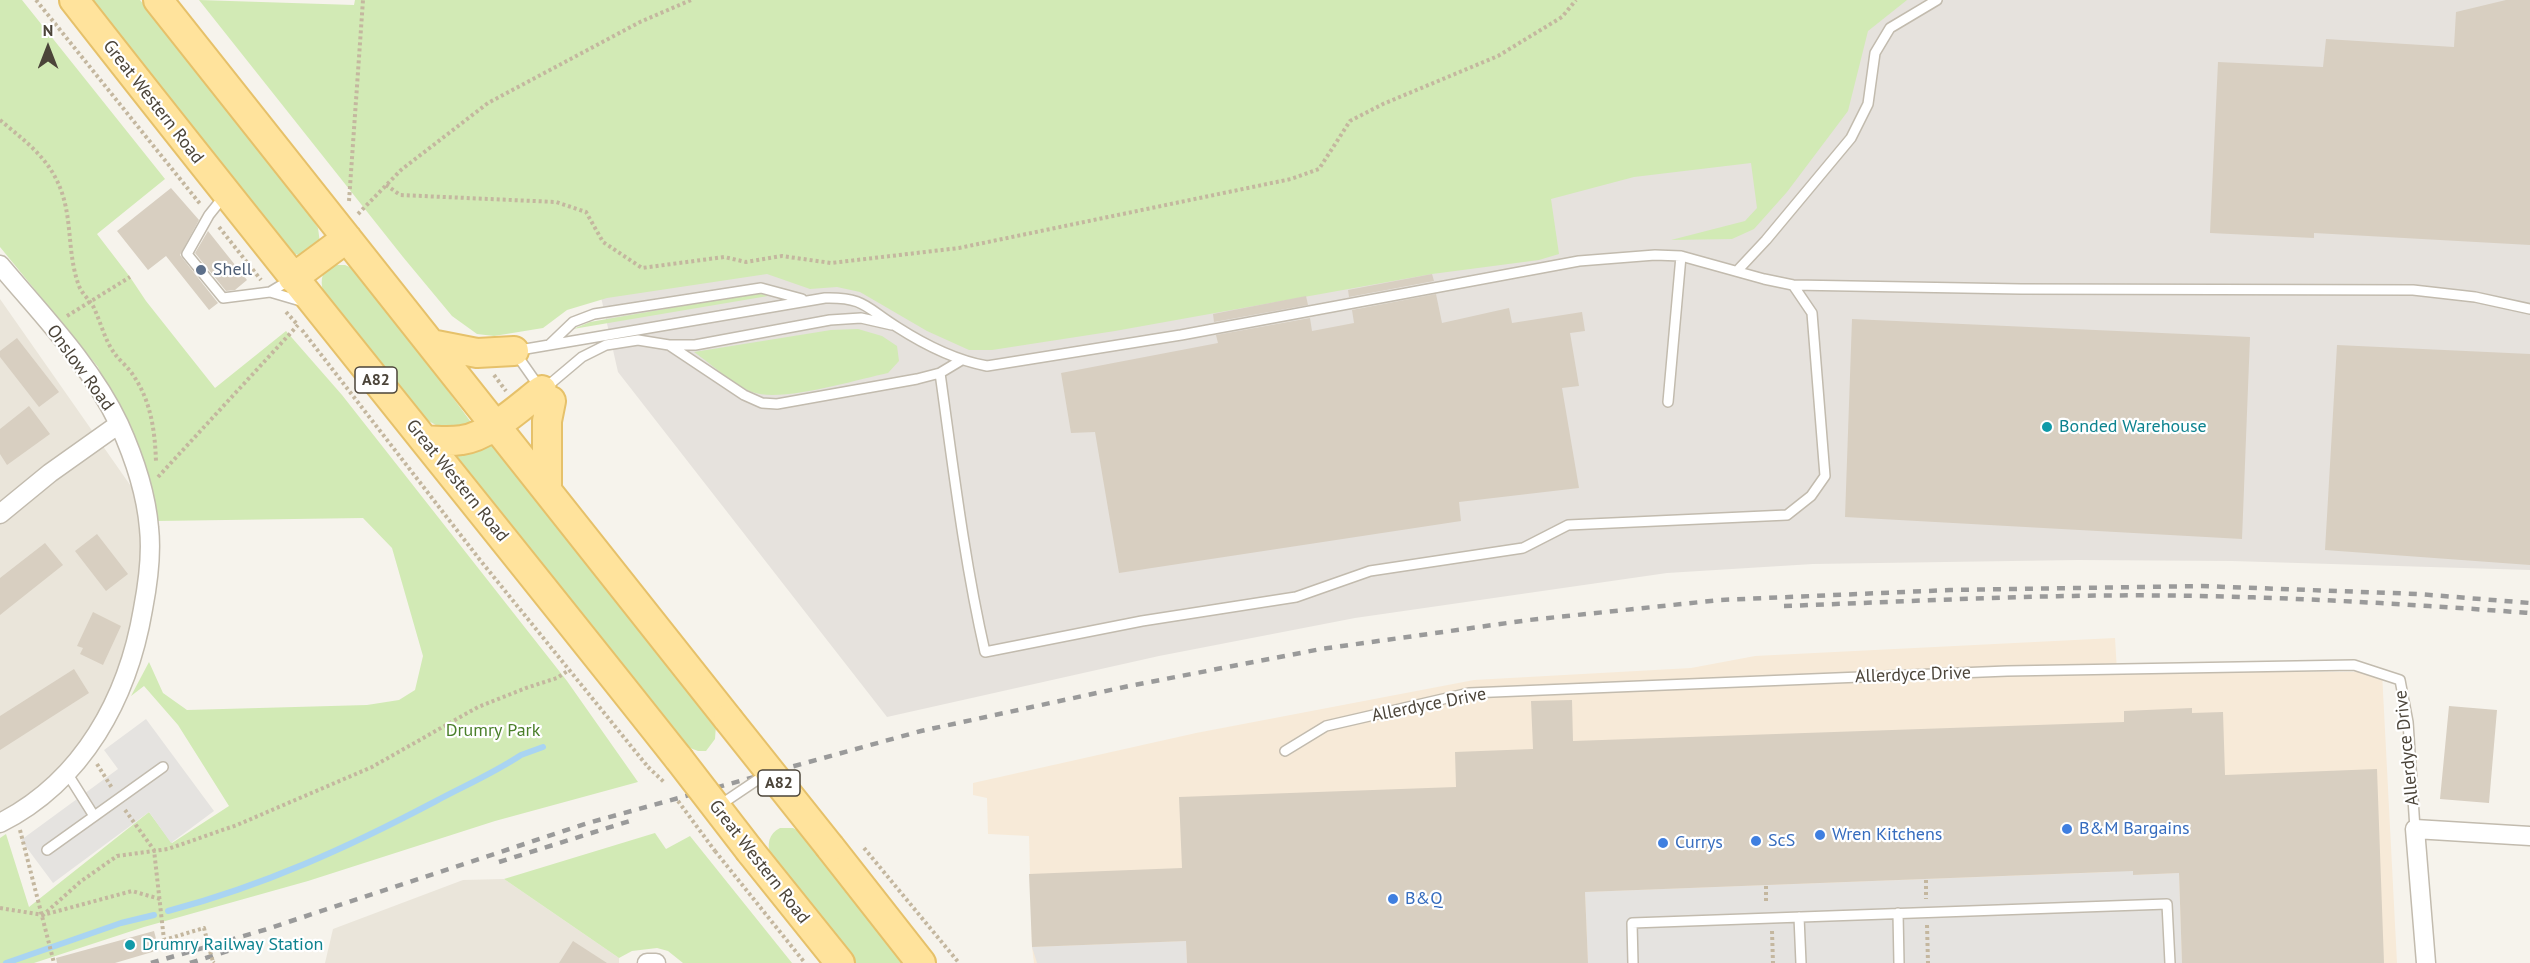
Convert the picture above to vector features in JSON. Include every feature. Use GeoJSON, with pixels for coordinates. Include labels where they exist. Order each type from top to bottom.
{"type":"FeatureCollection","features":[{"type":"Feature","properties":{"kind":"main road","name":"Great Western Road"},"geometry":{"type":"LineString","coordinates":[[74,0],[218,205],[306,315],[424,440],[840,963]]}},
{"type":"Feature","properties":{"kind":"main road","name":"A82"},"geometry":{"type":"LineString","coordinates":[[158,0],[352,226],[431,344],[921,963]]}},
{"type":"Feature","properties":{"kind":"main road"},"geometry":{"type":"LineString","coordinates":[[282,285],[352,226]]}},
{"type":"Feature","properties":{"kind":"main road"},"geometry":{"type":"LineString","coordinates":[[431,344],[477,353],[514,351]]}},
{"type":"Feature","properties":{"kind":"main road"},"geometry":{"type":"LineString","coordinates":[[424,440],[464,440],[476,436],[550,390]]}},
{"type":"Feature","properties":{"kind":"main road"},"geometry":{"type":"LineString","coordinates":[[547,488],[547,422],[550,390]]}},
{"type":"Feature","properties":{"kind":"street","name":"Onslow Road"},"geometry":{"type":"LineString","coordinates":[[0,265],[51,326],[106,398],[119,424],[143,489],[149,529],[150,565],[139,634],[118,694],[88,749],[67,773],[8,819]]}},
{"type":"Feature","properties":{"kind":"street"},"geometry":{"type":"LineString","coordinates":[[0,514],[50,473],[119,424]]}},
{"type":"Feature","properties":{"kind":"street","name":"Allerdyce Drive"},"geometry":{"type":"LineString","coordinates":[[2426,963],[2415,829],[2530,836]]}},
{"type":"Feature","properties":{"kind":"street"},"geometry":{"type":"LineString","coordinates":[[647,963],[656,963]]}},
{"type":"Feature","properties":{"kind":"lane"},"geometry":{"type":"LineString","coordinates":[[1737,271],[1766,240],[1851,138],[1869,104],[1875,53],[1890,28],[1937,0]]}},
{"type":"Feature","properties":{"kind":"lane"},"geometry":{"type":"LineString","coordinates":[[218,205],[187,254],[222,298],[282,285]]}},
{"type":"Feature","properties":{"kind":"lane"},"geometry":{"type":"LineString","coordinates":[[514,351],[806,300],[843,297],[858,301],[878,312],[895,326],[960,361],[987,366],[1181,335],[1579,261],[1655,255],[1681,256],[1793,285],[2021,289],[2413,290],[2475,297],[2530,309]]}},
{"type":"Feature","properties":{"kind":"lane"},"geometry":{"type":"LineString","coordinates":[[1668,402],[1681,256]]}},
{"type":"Feature","properties":{"kind":"lane"},"geometry":{"type":"LineString","coordinates":[[940,373],[961,524],[985,652],[1142,621],[1296,597],[1371,572],[1523,548],[1568,525],[1786,515],[1811,496],[1825,476],[1812,313],[1793,285]]}},
{"type":"Feature","properties":{"kind":"lane"},"geometry":{"type":"LineString","coordinates":[[549,345],[573,322],[594,314],[761,288],[806,300]]}},
{"type":"Feature","properties":{"kind":"lane"},"geometry":{"type":"LineString","coordinates":[[514,351],[550,390],[582,357],[606,345],[638,340],[669,345],[695,345],[830,320],[861,318],[895,326]]}},
{"type":"Feature","properties":{"kind":"lane"},"geometry":{"type":"LineString","coordinates":[[669,345],[744,395],[762,403],[777,404],[940,373],[960,361]]}},
{"type":"Feature","properties":{"kind":"lane","name":"Allerdyce Drive"},"geometry":{"type":"LineString","coordinates":[[1285,751],[1326,726],[1469,693],[2007,671],[2354,665],[2400,680],[2408,722],[2415,829]]}},
{"type":"Feature","properties":{"kind":"lane"},"geometry":{"type":"LineString","coordinates":[[47,850],[164,766]]}},
{"type":"Feature","properties":{"kind":"lane"},"geometry":{"type":"LineString","coordinates":[[716,807],[770,771]]}},
{"type":"Feature","properties":{"kind":"lane"},"geometry":{"type":"LineString","coordinates":[[67,773],[94,816]]}},
{"type":"Feature","properties":{"kind":"lane"},"geometry":{"type":"LineString","coordinates":[[1633,963],[1632,923],[2167,904],[2170,963]]}},
{"type":"Feature","properties":{"kind":"lane"},"geometry":{"type":"LineString","coordinates":[[1898,914],[1899,963]]}},
{"type":"Feature","properties":{"kind":"lane"},"geometry":{"type":"LineString","coordinates":[[1799,917],[1800,963]]}},
{"type":"Feature","properties":{"kind":"path"},"geometry":{"type":"LineString","coordinates":[[36,0],[130,119],[218,205],[306,315],[480,560],[648,767],[665,783],[715,851],[804,963]]}},
{"type":"Feature","properties":{"kind":"path"},"geometry":{"type":"LineString","coordinates":[[349,201],[363,0]]}},
{"type":"Feature","properties":{"kind":"path"},"geometry":{"type":"LineString","coordinates":[[352,226],[401,170],[488,103],[640,22],[691,0]]}},
{"type":"Feature","properties":{"kind":"path"},"geometry":{"type":"LineString","coordinates":[[386,185],[400,195],[556,202],[586,212],[603,242],[642,268],[724,257],[746,262],[782,256],[831,263],[959,248],[1291,179],[1319,169],[1350,121],[1383,104],[1498,56],[1562,17],[1576,0]]}},
{"type":"Feature","properties":{"kind":"path"},"geometry":{"type":"LineString","coordinates":[[0,120],[46,160],[56,178],[65,200],[70,224],[72,256],[80,289],[90,302],[114,353],[133,375],[152,413],[156,480],[306,315]]}},
{"type":"Feature","properties":{"kind":"path"},"geometry":{"type":"LineString","coordinates":[[51,326],[130,277]]}},
{"type":"Feature","properties":{"kind":"path"},"geometry":{"type":"LineString","coordinates":[[492,373],[507,391]]}},
{"type":"Feature","properties":{"kind":"path"},"geometry":{"type":"LineString","coordinates":[[43,915],[80,882],[117,856],[168,849],[186,844],[267,813],[372,767],[478,707],[557,678],[570,670]]}},
{"type":"Feature","properties":{"kind":"path"},"geometry":{"type":"LineString","coordinates":[[8,819],[43,915],[54,963]]}},
{"type":"Feature","properties":{"kind":"path"},"geometry":{"type":"LineString","coordinates":[[864,847],[959,963]]}},
{"type":"Feature","properties":{"kind":"path"},"geometry":{"type":"LineString","coordinates":[[155,855],[164,940],[170,951]]}},
{"type":"Feature","properties":{"kind":"path"},"geometry":{"type":"LineString","coordinates":[[0,908],[43,915],[132,891],[160,899]]}},
{"type":"Feature","properties":{"kind":"path"},"geometry":{"type":"LineString","coordinates":[[164,940],[204,928],[214,963]]}},
{"type":"Feature","properties":{"kind":"shaded area"},"geometry":{"type":"Polygon","coordinates":[[[1825,0],[2530,0],[2530,570],[2232,561],[2078,560],[1813,564],[1667,573],[1355,618],[1159,656],[887,717],[618,372],[601,297],[1825,0]]]}},
{"type":"Feature","properties":{"kind":"shaded area"},"geometry":{"type":"Polygon","coordinates":[[[0,299],[135,492],[142,530],[141,565],[131,623],[116,678],[79,759],[0,816],[0,299]]]}},
{"type":"Feature","properties":{"kind":"shaded area"},"geometry":{"type":"Polygon","coordinates":[[[2115,638],[2117,671],[2382,672],[2397,963],[1034,963],[1029,836],[988,834],[987,798],[973,795],[973,783],[1196,733],[1474,680],[1691,668],[1755,656],[2115,638]]]}},
{"type":"Feature","properties":{"kind":"shaded area"},"geometry":{"type":"Polygon","coordinates":[[[146,719],[214,811],[171,843],[149,812],[53,883],[21,840],[118,769],[104,750],[146,719]]]}},
{"type":"Feature","properties":{"kind":"shaded area"},"geometry":{"type":"Polygon","coordinates":[[[2133,866],[2134,875],[2179,873],[2182,963],[1588,963],[1585,892],[2111,872],[2133,866]]]}},
{"type":"Feature","properties":{"kind":"shaded area"},"geometry":{"type":"Polygon","coordinates":[[[504,879],[619,958],[619,963],[325,963],[333,929],[463,880],[504,879]]]}},
{"type":"Feature","properties":{"kind":"shaded area"},"geometry":{"type":"Polygon","coordinates":[[[1186,941],[1187,963],[1037,963],[1032,947],[1186,941]]]}},
{"type":"Feature","properties":{"kind":"green space","name":"Drumry Park"},"geometry":{"type":"Polygon","coordinates":[[[0,0],[22,0],[165,179],[97,234],[146,301],[215,388],[286,331],[342,395],[567,681],[638,782],[495,821],[308,881],[144,927],[34,963],[0,963],[0,838],[6,834],[29,907],[149,812],[172,843],[229,806],[178,725],[144,686],[131,696],[149,662],[163,693],[187,710],[367,705],[399,700],[415,690],[423,656],[392,548],[363,518],[157,521],[137,458],[98,367],[0,247],[0,0]]]}},
{"type":"Feature","properties":{"kind":"green space"},"geometry":{"type":"Polygon","coordinates":[[[92,0],[140,0],[311,217],[318,228],[320,243],[302,256],[295,254],[286,246],[92,0]]]}},
{"type":"Feature","properties":{"kind":"green space"},"geometry":{"type":"Polygon","coordinates":[[[199,0],[354,5],[355,0],[1907,0],[1868,31],[1848,111],[1787,192],[1754,229],[1732,239],[1671,240],[1745,221],[1757,208],[1751,163],[1634,177],[1551,199],[1559,254],[1539,260],[1432,274],[1115,331],[992,350],[969,350],[927,331],[860,292],[837,287],[810,289],[767,274],[607,298],[567,310],[543,328],[494,336],[477,334],[452,316],[199,0]]]}},
{"type":"Feature","properties":{"kind":"green space"},"geometry":{"type":"Polygon","coordinates":[[[332,265],[345,265],[352,268],[423,357],[476,429],[448,432],[420,416],[323,291],[323,276],[332,265]]]}},
{"type":"Feature","properties":{"kind":"green space"},"geometry":{"type":"Polygon","coordinates":[[[757,293],[768,296],[573,329],[590,322],[757,293]]]}},
{"type":"Feature","properties":{"kind":"green space"},"geometry":{"type":"Polygon","coordinates":[[[858,329],[882,336],[897,346],[899,361],[888,373],[799,393],[765,395],[752,392],[694,352],[831,330],[858,329]]]}},
{"type":"Feature","properties":{"kind":"green space"},"geometry":{"type":"Polygon","coordinates":[[[490,438],[716,725],[715,739],[706,751],[698,751],[685,746],[453,452],[490,438]]]}},
{"type":"Feature","properties":{"kind":"green space"},"geometry":{"type":"Polygon","coordinates":[[[780,828],[793,828],[799,831],[905,963],[854,963],[771,856],[770,840],[773,833],[780,828]]]}},
{"type":"Feature","properties":{"kind":"green space"},"geometry":{"type":"Polygon","coordinates":[[[655,833],[666,849],[690,836],[792,963],[683,963],[668,951],[657,948],[632,951],[619,958],[504,879],[655,833]]]}},
{"type":"Feature","properties":{"kind":"building"},"geometry":{"type":"Polygon","coordinates":[[[2506,0],[2530,0],[2530,245],[2314,233],[2314,238],[2210,233],[2218,62],[2323,67],[2326,39],[2454,47],[2456,12],[2506,0]]]}},
{"type":"Feature","properties":{"kind":"building"},"geometry":{"type":"Polygon","coordinates":[[[171,188],[199,220],[180,255],[218,303],[209,310],[166,256],[148,270],[117,231],[171,188]]]}},
{"type":"Feature","properties":{"kind":"building"},"geometry":{"type":"Polygon","coordinates":[[[208,231],[247,280],[235,290],[226,291],[195,253],[208,231]]]}},
{"type":"Feature","properties":{"kind":"building"},"geometry":{"type":"Polygon","coordinates":[[[1432,274],[1434,281],[1349,297],[1348,290],[1432,274]]]}},
{"type":"Feature","properties":{"kind":"building"},"geometry":{"type":"Polygon","coordinates":[[[1436,294],[1442,323],[1509,308],[1512,323],[1582,312],[1585,331],[1570,333],[1579,386],[1562,388],[1579,488],[1459,502],[1461,521],[1119,573],[1095,432],[1071,433],[1061,373],[1218,343],[1216,335],[1310,318],[1312,331],[1354,323],[1352,310],[1436,294]]]}},
{"type":"Feature","properties":{"kind":"building"},"geometry":{"type":"Polygon","coordinates":[[[1306,296],[1308,305],[1214,322],[1213,314],[1306,296]]]}},
{"type":"Feature","properties":{"kind":"building","name":"Bonded Warehouse"},"geometry":{"type":"Polygon","coordinates":[[[1852,319],[2250,337],[2242,539],[1845,517],[1852,319]]]}},
{"type":"Feature","properties":{"kind":"building"},"geometry":{"type":"Polygon","coordinates":[[[17,338],[59,392],[39,407],[0,357],[0,351],[17,338]]]}},
{"type":"Feature","properties":{"kind":"building"},"geometry":{"type":"Polygon","coordinates":[[[2337,345],[2530,354],[2530,565],[2325,550],[2337,345]]]}},
{"type":"Feature","properties":{"kind":"building"},"geometry":{"type":"Polygon","coordinates":[[[29,406],[50,434],[7,465],[0,454],[0,429],[29,406]]]}},
{"type":"Feature","properties":{"kind":"building"},"geometry":{"type":"Polygon","coordinates":[[[97,534],[128,574],[106,591],[75,551],[97,534]]]}},
{"type":"Feature","properties":{"kind":"building"},"geometry":{"type":"Polygon","coordinates":[[[45,543],[63,565],[0,615],[0,578],[45,543]]]}},
{"type":"Feature","properties":{"kind":"building"},"geometry":{"type":"Polygon","coordinates":[[[93,612],[121,626],[103,665],[80,654],[83,648],[77,646],[93,612]]]}},
{"type":"Feature","properties":{"kind":"building"},"geometry":{"type":"Polygon","coordinates":[[[74,669],[89,693],[0,750],[0,716],[74,669]]]}},
{"type":"Feature","properties":{"kind":"building"},"geometry":{"type":"Polygon","coordinates":[[[1572,700],[1573,741],[2124,722],[2124,711],[2192,708],[2192,713],[2223,712],[2225,775],[2377,769],[2384,963],[2182,963],[2179,873],[2133,875],[2133,871],[1585,892],[1588,963],[1187,963],[1186,941],[1032,947],[1029,874],[1182,868],[1179,797],[1456,787],[1455,752],[1533,749],[1531,701],[1572,700]]]}},
{"type":"Feature","properties":{"kind":"building"},"geometry":{"type":"Polygon","coordinates":[[[2449,706],[2497,710],[2489,803],[2440,799],[2449,706]]]}},
{"type":"Feature","properties":{"kind":"building","name":"Drumry Railway Station"},"geometry":{"type":"Polygon","coordinates":[[[154,931],[159,950],[115,963],[57,963],[56,958],[154,931]]]}},
{"type":"Feature","properties":{"kind":"building"},"geometry":{"type":"Polygon","coordinates":[[[573,941],[607,963],[559,963],[573,941]]]}},
{"type":"Feature","properties":{"kind":"waterway"},"geometry":{"type":"LineString","coordinates":[[168,911],[238,890],[305,864],[403,818],[490,774],[521,755],[543,747]]}},
{"type":"Feature","properties":{"kind":"waterway"},"geometry":{"type":"LineString","coordinates":[[6,963],[121,923],[154,915]]}},
{"type":"Feature","properties":{"kind":"railway"},"geometry":{"type":"LineString","coordinates":[[151,963],[264,930],[588,823],[921,731],[1129,686],[1321,649],[1529,620],[1720,600],[1950,590],[2201,586],[2418,594],[2530,603]]}},
{"type":"Feature","properties":{"kind":"railway"},"geometry":{"type":"LineString","coordinates":[[1784,606],[2148,595],[2324,600],[2530,613]]}},
{"type":"Feature","properties":{"kind":"railway"},"geometry":{"type":"LineString","coordinates":[[499,862],[636,819]]}},
{"type":"Feature","properties":{"kind":"railway"},"geometry":{"type":"LineString","coordinates":[[190,963],[262,940]]}},
{"type":"Feature","properties":{"kind":"place","name":"Shell"},"geometry":{"type":"Point","coordinates":[201,270]}},
{"type":"Feature","properties":{"kind":"place","name":"Bonded Warehouse"},"geometry":{"type":"Point","coordinates":[2047,427]}},
{"type":"Feature","properties":{"kind":"place","name":"B&M Bargains"},"geometry":{"type":"Point","coordinates":[2067,829]}},
{"type":"Feature","properties":{"kind":"place","name":"Wren Kitchens"},"geometry":{"type":"Point","coordinates":[1820,835]}},
{"type":"Feature","properties":{"kind":"place","name":"ScS"},"geometry":{"type":"Point","coordinates":[1756,841]}},
{"type":"Feature","properties":{"kind":"place","name":"Currys"},"geometry":{"type":"Point","coordinates":[1663,843]}},
{"type":"Feature","properties":{"kind":"place","name":"B&Q"},"geometry":{"type":"Point","coordinates":[1393,899]}},
{"type":"Feature","properties":{"kind":"place","name":"Drumry Railway Station"},"geometry":{"type":"Point","coordinates":[130,945]}}]}
